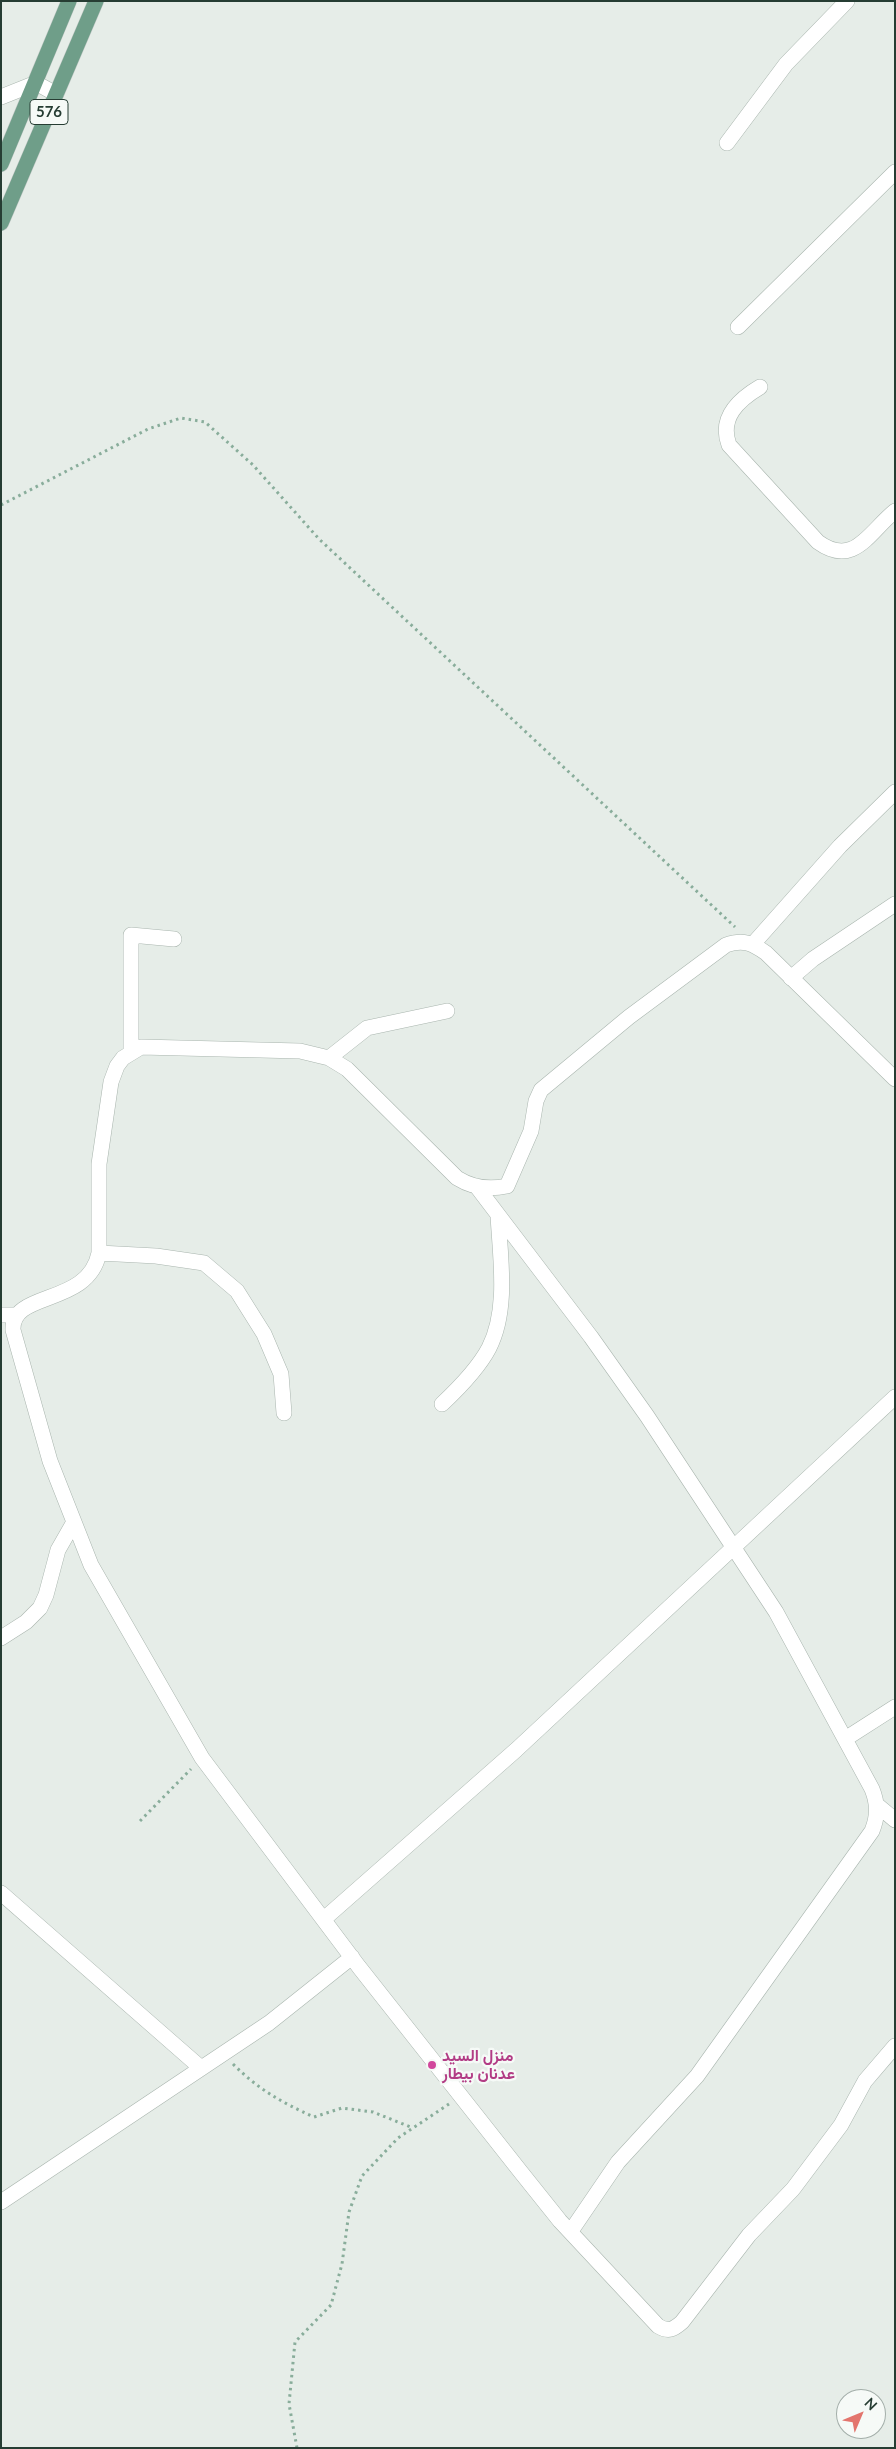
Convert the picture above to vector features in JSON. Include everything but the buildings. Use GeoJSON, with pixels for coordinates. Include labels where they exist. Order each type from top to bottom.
{"type":"FeatureCollection","features":[{"type":"Feature","properties":{"kind":"main road","name":"576"},"geometry":{"type":"LineString","coordinates":[[1,164],[69,1]]}},
{"type":"Feature","properties":{"kind":"main road","name":"576"},"geometry":{"type":"LineString","coordinates":[[1,223],[96,1]]}},
{"type":"Feature","properties":{"kind":"street"},"geometry":{"type":"LineString","coordinates":[[727,143],[786,64],[847,1]]}},
{"type":"Feature","properties":{"kind":"street"},"geometry":{"type":"LineString","coordinates":[[1,97],[36,83],[56,94]]}},
{"type":"Feature","properties":{"kind":"street"},"geometry":{"type":"LineString","coordinates":[[738,327],[895,172]]}},
{"type":"Feature","properties":{"kind":"street"},"geometry":{"type":"LineString","coordinates":[[760,387],[732,410],[726,427],[727,439],[736,454],[818,542],[835,551],[845,552],[854,549],[895,510]]}},
{"type":"Feature","properties":{"kind":"street"},"geometry":{"type":"LineString","coordinates":[[753,944],[840,846],[895,792]]}},
{"type":"Feature","properties":{"kind":"street"},"geometry":{"type":"LineString","coordinates":[[791,978],[813,959],[895,904]]}},
{"type":"Feature","properties":{"kind":"street"},"geometry":{"type":"LineString","coordinates":[[131,1052],[131,935],[174,939]]}},
{"type":"Feature","properties":{"kind":"street"},"geometry":{"type":"LineString","coordinates":[[895,1079],[791,978],[753,944],[736,942],[726,946],[630,1017],[541,1090],[536,1101],[531,1130],[508,1186],[488,1188],[467,1184],[451,1172],[347,1069],[328,1058],[300,1050],[141,1047],[131,1052],[117,1066],[111,1082],[98,1164],[99,1253],[96,1264],[85,1280],[9,1315],[13,1323],[13,1330],[50,1461],[91,1564],[202,1758],[352,1957],[526,2178],[571,2232],[658,2326],[666,2330],[677,2327],[749,2235],[794,2189],[841,2125],[865,2081],[895,2046]]}},
{"type":"Feature","properties":{"kind":"street"},"geometry":{"type":"LineString","coordinates":[[328,1058],[367,1028],[447,1011]]}},
{"type":"Feature","properties":{"kind":"street"},"geometry":{"type":"LineString","coordinates":[[477,1187],[647,1416],[776,1612],[872,1789],[877,1805],[876,1821],[872,1831],[787,1952],[697,2076],[618,2162],[571,2232]]}},
{"type":"Feature","properties":{"kind":"street"},"geometry":{"type":"LineString","coordinates":[[442,1404],[472,1373],[492,1339],[499,1314],[501,1273],[498,1214]]}},
{"type":"Feature","properties":{"kind":"street"},"geometry":{"type":"LineString","coordinates":[[99,1253],[156,1256],[204,1263],[237,1291],[264,1334],[281,1374],[284,1414]]}},
{"type":"Feature","properties":{"kind":"street"},"geometry":{"type":"LineString","coordinates":[[324,1919],[516,1750],[895,1397]]}},
{"type":"Feature","properties":{"kind":"street"},"geometry":{"type":"LineString","coordinates":[[1,1638],[26,1622],[40,1608],[46,1595],[58,1550],[74,1522]]}},
{"type":"Feature","properties":{"kind":"street"},"geometry":{"type":"LineString","coordinates":[[845,1739],[895,1706]]}},
{"type":"Feature","properties":{"kind":"street"},"geometry":{"type":"LineString","coordinates":[[877,1805],[895,1820]]}},
{"type":"Feature","properties":{"kind":"street"},"geometry":{"type":"LineString","coordinates":[[1,1893],[201,2068]]}},
{"type":"Feature","properties":{"kind":"street"},"geometry":{"type":"LineString","coordinates":[[1,2202],[269,2023],[352,1957]]}},
{"type":"Feature","properties":{"kind":"path"},"geometry":{"type":"LineString","coordinates":[[1,505],[148,429],[181,418],[205,422],[253,465],[319,539],[753,944]]}},
{"type":"Feature","properties":{"kind":"path"},"geometry":{"type":"LineString","coordinates":[[140,1821],[202,1758]]}},
{"type":"Feature","properties":{"kind":"path"},"geometry":{"type":"LineString","coordinates":[[223,2053],[245,2076],[278,2101],[314,2117],[342,2108],[372,2112],[414,2128]]}},
{"type":"Feature","properties":{"kind":"path"},"geometry":{"type":"LineString","coordinates":[[297,2448],[289,2404],[295,2342],[331,2305],[342,2264],[349,2212],[362,2176],[398,2138],[447,2106],[460,2094]]}},
{"type":"Feature","properties":{"kind":"place","name":"منزل السيد عدنان بيطار"},"geometry":{"type":"Point","coordinates":[432,2065]}}]}
